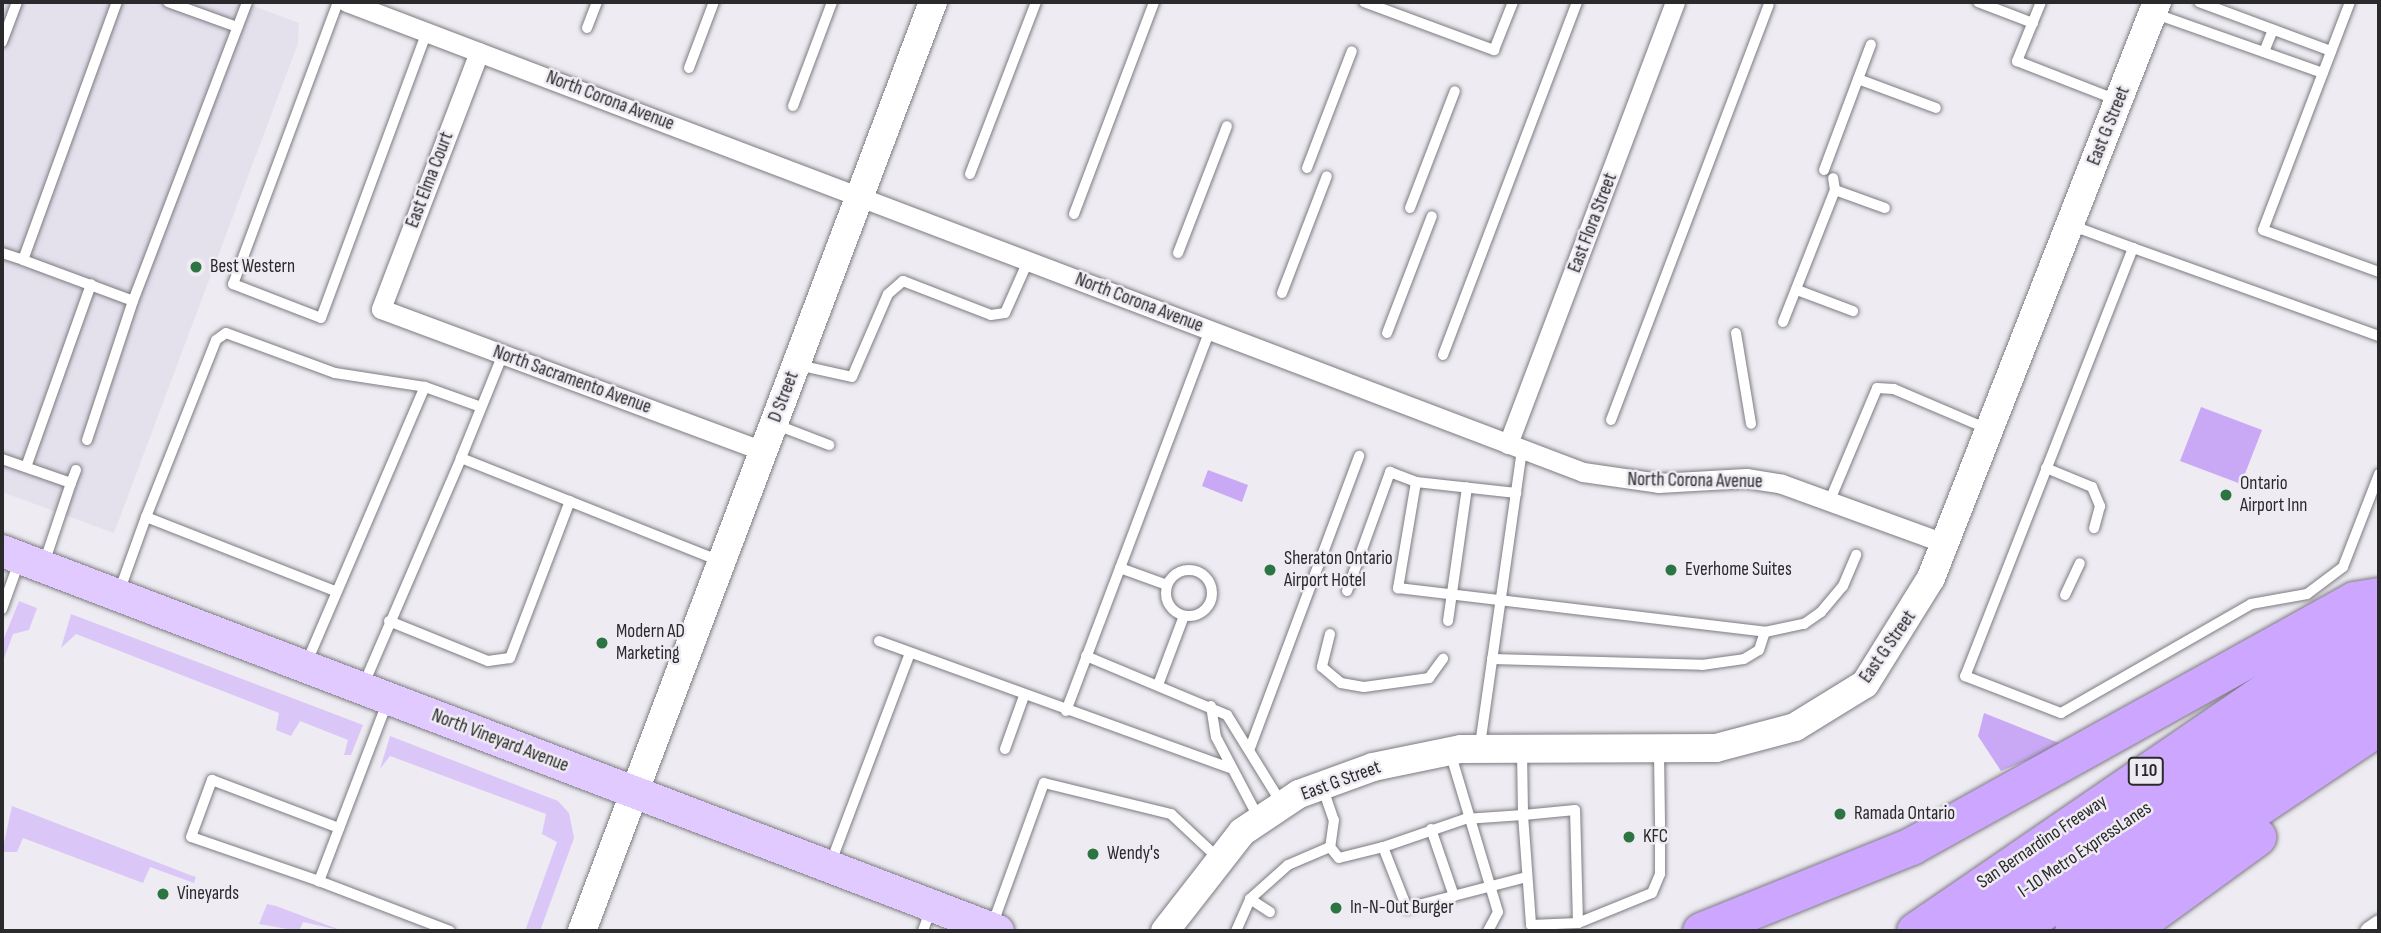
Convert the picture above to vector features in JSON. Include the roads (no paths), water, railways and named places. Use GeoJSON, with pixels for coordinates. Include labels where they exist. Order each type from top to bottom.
{"type":"FeatureCollection","features":[{"type":"Feature","properties":{"kind":"highway"},"geometry":{"type":"LineString","coordinates":[[1701,931],[1911,846],[2354,600],[2379,596]]}},
{"type":"Feature","properties":{"kind":"highway","name":"San Bernardino Freeway"},"geometry":{"type":"LineString","coordinates":[[1915,931],[2379,613]]}},
{"type":"Feature","properties":{"kind":"highway","name":"I-10 Metro ExpressLanes"},"geometry":{"type":"LineString","coordinates":[[1965,931],[2379,652]]}},
{"type":"Feature","properties":{"kind":"highway","name":"I-10 Metro ExpressLanes"},"geometry":{"type":"LineString","coordinates":[[2014,931],[2379,686]]}},
{"type":"Feature","properties":{"kind":"highway"},"geometry":{"type":"LineString","coordinates":[[2073,931],[2379,726]]}},
{"type":"Feature","properties":{"kind":"highway"},"geometry":{"type":"LineString","coordinates":[[2128,931],[2379,746]]}},
{"type":"Feature","properties":{"kind":"main road","name":"North Vineyard Avenue"},"geometry":{"type":"LineString","coordinates":[[22,559],[830,866],[927,918],[990,929]]}},
{"type":"Feature","properties":{"kind":"street","name":"North Corona Avenue"},"geometry":{"type":"LineString","coordinates":[[347,2],[1515,447],[1621,480],[1746,478],[1830,500],[1944,543]]}},
{"type":"Feature","properties":{"kind":"street","name":"D Street"},"geometry":{"type":"LineString","coordinates":[[582,931],[720,562],[862,196],[933,2]]}},
{"type":"Feature","properties":{"kind":"street","name":"East Flora Street"},"geometry":{"type":"LineString","coordinates":[[1515,447],[1675,2]]}},
{"type":"Feature","properties":{"kind":"street","name":"East G Street"},"geometry":{"type":"LineString","coordinates":[[1165,931],[1218,858],[1272,813],[1322,786],[1450,751],[1716,748],[1795,727],[1865,684],[1914,611],[1944,543],[2154,7]]}},
{"type":"Feature","properties":{"kind":"street","name":"East Elma Court"},"geometry":{"type":"LineString","coordinates":[[381,309],[479,52]]}},
{"type":"Feature","properties":{"kind":"street","name":"North Sacramento Avenue"},"geometry":{"type":"LineString","coordinates":[[381,309],[763,451]]}},
{"type":"Feature","properties":{"kind":"street"},"geometry":{"type":"LineString","coordinates":[[2369,931],[2379,925]]}},
{"type":"Feature","properties":{"kind":"lane"},"geometry":{"type":"LineString","coordinates":[[2,42],[17,2]]}},
{"type":"Feature","properties":{"kind":"lane"},"geometry":{"type":"LineString","coordinates":[[23,260],[117,2]]}},
{"type":"Feature","properties":{"kind":"lane"},"geometry":{"type":"LineString","coordinates":[[168,2],[237,27]]}},
{"type":"Feature","properties":{"kind":"lane"},"geometry":{"type":"LineString","coordinates":[[87,440],[133,301],[247,2]]}},
{"type":"Feature","properties":{"kind":"lane"},"geometry":{"type":"LineString","coordinates":[[338,2],[233,284],[321,318],[427,32]]}},
{"type":"Feature","properties":{"kind":"lane"},"geometry":{"type":"LineString","coordinates":[[587,28],[597,2]]}},
{"type":"Feature","properties":{"kind":"lane"},"geometry":{"type":"LineString","coordinates":[[690,68],[714,2]]}},
{"type":"Feature","properties":{"kind":"lane"},"geometry":{"type":"LineString","coordinates":[[793,106],[832,2]]}},
{"type":"Feature","properties":{"kind":"lane"},"geometry":{"type":"LineString","coordinates":[[970,174],[1036,2]]}},
{"type":"Feature","properties":{"kind":"lane"},"geometry":{"type":"LineString","coordinates":[[1074,214],[1154,2]]}},
{"type":"Feature","properties":{"kind":"lane"},"geometry":{"type":"LineString","coordinates":[[1364,2],[1494,50],[1513,2]]}},
{"type":"Feature","properties":{"kind":"lane"},"geometry":{"type":"LineString","coordinates":[[1443,355],[1577,2]]}},
{"type":"Feature","properties":{"kind":"lane"},"geometry":{"type":"LineString","coordinates":[[1978,2],[2033,23]]}},
{"type":"Feature","properties":{"kind":"lane"},"geometry":{"type":"LineString","coordinates":[[2040,2],[2017,61],[2119,101]]}},
{"type":"Feature","properties":{"kind":"lane"},"geometry":{"type":"LineString","coordinates":[[2199,2],[2331,51]]}},
{"type":"Feature","properties":{"kind":"lane"},"geometry":{"type":"LineString","coordinates":[[2350,2],[2263,230],[2379,272]]}},
{"type":"Feature","properties":{"kind":"lane"},"geometry":{"type":"LineString","coordinates":[[1611,419],[1769,5]]}},
{"type":"Feature","properties":{"kind":"lane"},"geometry":{"type":"LineString","coordinates":[[2154,7],[2323,74]]}},
{"type":"Feature","properties":{"kind":"lane"},"geometry":{"type":"LineString","coordinates":[[2264,52],[2273,30]]}},
{"type":"Feature","properties":{"kind":"lane"},"geometry":{"type":"LineString","coordinates":[[1824,170],[1871,44]]}},
{"type":"Feature","properties":{"kind":"lane"},"geometry":{"type":"LineString","coordinates":[[1307,168],[1352,51]]}},
{"type":"Feature","properties":{"kind":"lane"},"geometry":{"type":"LineString","coordinates":[[1858,79],[1936,108]]}},
{"type":"Feature","properties":{"kind":"lane"},"geometry":{"type":"LineString","coordinates":[[1410,208],[1455,91]]}},
{"type":"Feature","properties":{"kind":"lane"},"geometry":{"type":"LineString","coordinates":[[1178,253],[1227,126]]}},
{"type":"Feature","properties":{"kind":"lane"},"geometry":{"type":"LineString","coordinates":[[1282,293],[1327,176]]}},
{"type":"Feature","properties":{"kind":"lane"},"geometry":{"type":"LineString","coordinates":[[1783,323],[1835,190],[1833,178]]}},
{"type":"Feature","properties":{"kind":"lane"},"geometry":{"type":"LineString","coordinates":[[1835,190],[1885,208]]}},
{"type":"Feature","properties":{"kind":"lane"},"geometry":{"type":"LineString","coordinates":[[1387,333],[1432,216]]}},
{"type":"Feature","properties":{"kind":"lane"},"geometry":{"type":"LineString","coordinates":[[2070,224],[2379,336]]}},
{"type":"Feature","properties":{"kind":"lane"},"geometry":{"type":"LineString","coordinates":[[2133,248],[1965,676],[2061,713],[2251,604],[2307,594],[2343,567],[2379,474]]}},
{"type":"Feature","properties":{"kind":"lane"},"geometry":{"type":"LineString","coordinates":[[2,253],[133,301]]}},
{"type":"Feature","properties":{"kind":"lane"},"geometry":{"type":"LineString","coordinates":[[796,364],[844,380],[852,377],[894,285],[919,284],[998,315],[1011,308],[1028,261]]}},
{"type":"Feature","properties":{"kind":"lane"},"geometry":{"type":"LineString","coordinates":[[26,467],[91,284]]}},
{"type":"Feature","properties":{"kind":"lane"},"geometry":{"type":"LineString","coordinates":[[1797,290],[1853,311]]}},
{"type":"Feature","properties":{"kind":"lane"},"geometry":{"type":"LineString","coordinates":[[1066,711],[1210,330]]}},
{"type":"Feature","properties":{"kind":"lane"},"geometry":{"type":"LineString","coordinates":[[118,596],[216,340],[226,333],[335,373],[425,387],[481,407]]}},
{"type":"Feature","properties":{"kind":"lane"},"geometry":{"type":"LineString","coordinates":[[1736,333],[1751,424]]}},
{"type":"Feature","properties":{"kind":"lane"},"geometry":{"type":"LineString","coordinates":[[319,881],[339,828],[375,693],[389,621],[461,458],[503,354]]}},
{"type":"Feature","properties":{"kind":"lane"},"geometry":{"type":"LineString","coordinates":[[305,666],[425,387]]}},
{"type":"Feature","properties":{"kind":"lane"},"geometry":{"type":"LineString","coordinates":[[1830,500],[1868,398],[1877,388],[1894,389],[1989,429]]}},
{"type":"Feature","properties":{"kind":"lane"},"geometry":{"type":"LineString","coordinates":[[773,423],[829,445]]}},
{"type":"Feature","properties":{"kind":"lane"},"geometry":{"type":"LineString","coordinates":[[1479,749],[1516,493],[1515,447]]}},
{"type":"Feature","properties":{"kind":"lane"},"geometry":{"type":"LineString","coordinates":[[1250,748],[1359,456]]}},
{"type":"Feature","properties":{"kind":"lane"},"geometry":{"type":"LineString","coordinates":[[461,458],[720,562]]}},
{"type":"Feature","properties":{"kind":"lane"},"geometry":{"type":"LineString","coordinates":[[2,459],[71,483]]}},
{"type":"Feature","properties":{"kind":"lane"},"geometry":{"type":"LineString","coordinates":[[2046,468],[2092,487],[2100,506],[2094,528]]}},
{"type":"Feature","properties":{"kind":"lane"},"geometry":{"type":"LineString","coordinates":[[2,609],[22,559],[71,483],[76,470]]}},
{"type":"Feature","properties":{"kind":"lane"},"geometry":{"type":"LineString","coordinates":[[1347,591],[1390,472],[1416,481],[1516,493]]}},
{"type":"Feature","properties":{"kind":"lane"},"geometry":{"type":"LineString","coordinates":[[1416,481],[1398,588],[1765,632],[1804,624],[1821,612],[1843,586],[1856,555]]}},
{"type":"Feature","properties":{"kind":"lane"},"geometry":{"type":"LineString","coordinates":[[1448,621],[1467,487]]}},
{"type":"Feature","properties":{"kind":"lane"},"geometry":{"type":"LineString","coordinates":[[389,621],[488,661],[510,659],[570,502]]}},
{"type":"Feature","properties":{"kind":"lane"},"geometry":{"type":"LineString","coordinates":[[146,517],[335,591]]}},
{"type":"Feature","properties":{"kind":"lane"},"geometry":{"type":"LineString","coordinates":[[2065,595],[2080,563]]}},
{"type":"Feature","properties":{"kind":"lane"},"geometry":{"type":"LineString","coordinates":[[1120,568],[1167,585]]}},
{"type":"Feature","properties":{"kind":"lane"},"geometry":{"type":"LineString","coordinates":[[1184,570],[1200,572],[1210,582],[1206,610],[1184,615],[1167,600],[1167,585],[1184,570]]}},
{"type":"Feature","properties":{"kind":"lane"},"geometry":{"type":"LineString","coordinates":[[1158,685],[1184,615]]}},
{"type":"Feature","properties":{"kind":"lane"},"geometry":{"type":"LineString","coordinates":[[1492,659],[1702,665],[1744,659],[1759,650],[1765,632]]}},
{"type":"Feature","properties":{"kind":"lane"},"geometry":{"type":"LineString","coordinates":[[1330,634],[1322,667],[1341,683],[1364,687],[1429,678],[1443,659]]}},
{"type":"Feature","properties":{"kind":"lane"},"geometry":{"type":"LineString","coordinates":[[878,641],[1229,768],[1272,813]]}},
{"type":"Feature","properties":{"kind":"lane"},"geometry":{"type":"LineString","coordinates":[[830,866],[910,653]]}},
{"type":"Feature","properties":{"kind":"lane"},"geometry":{"type":"LineString","coordinates":[[1086,656],[1211,706],[1238,726],[1250,748],[1272,813]]}},
{"type":"Feature","properties":{"kind":"lane"},"geometry":{"type":"LineString","coordinates":[[1005,750],[1024,695]]}},
{"type":"Feature","properties":{"kind":"lane"},"geometry":{"type":"LineString","coordinates":[[1211,706],[1229,768]]}},
{"type":"Feature","properties":{"kind":"lane"},"geometry":{"type":"LineString","coordinates":[[1522,749],[1523,815],[1531,925],[1578,923],[1652,893],[1660,874],[1659,749]]}},
{"type":"Feature","properties":{"kind":"lane"},"geometry":{"type":"LineString","coordinates":[[1450,751],[1465,818],[1498,912],[1488,931]]}},
{"type":"Feature","properties":{"kind":"lane"},"geometry":{"type":"LineString","coordinates":[[339,828],[212,780],[191,837],[319,881],[450,931]]}},
{"type":"Feature","properties":{"kind":"lane"},"geometry":{"type":"LineString","coordinates":[[990,929],[1044,783],[1171,814],[1218,858]]}},
{"type":"Feature","properties":{"kind":"lane"},"geometry":{"type":"LineString","coordinates":[[1322,786],[1334,820],[1330,847],[1339,858],[1382,848],[1465,818],[1575,810],[1578,923]]}},
{"type":"Feature","properties":{"kind":"lane"},"geometry":{"type":"LineString","coordinates":[[1431,830],[1454,896]]}},
{"type":"Feature","properties":{"kind":"lane"},"geometry":{"type":"LineString","coordinates":[[1236,931],[1250,899],[1288,865],[1330,847]]}},
{"type":"Feature","properties":{"kind":"lane"},"geometry":{"type":"LineString","coordinates":[[1382,848],[1406,908],[1527,877]]}},
{"type":"Feature","properties":{"kind":"lane"},"geometry":{"type":"LineString","coordinates":[[1250,899],[1270,912]]}},
{"type":"Feature","properties":{"kind":"place","name":"Best Western"},"geometry":{"type":"Point","coordinates":[196,267]}},
{"type":"Feature","properties":{"kind":"place","name":"Ontario Airport Inn"},"geometry":{"type":"Point","coordinates":[2226,495]}},
{"type":"Feature","properties":{"kind":"place","name":"Sheraton Ontario Airport Hotel"},"geometry":{"type":"Point","coordinates":[1270,570]}},
{"type":"Feature","properties":{"kind":"place","name":"Everhome Suites"},"geometry":{"type":"Point","coordinates":[1671,570]}},
{"type":"Feature","properties":{"kind":"place","name":"Modern AD Marketing"},"geometry":{"type":"Point","coordinates":[602,643]}},
{"type":"Feature","properties":{"kind":"place","name":"Ramada Ontario"},"geometry":{"type":"Point","coordinates":[1840,814]}},
{"type":"Feature","properties":{"kind":"place","name":"KFC"},"geometry":{"type":"Point","coordinates":[1629,837]}},
{"type":"Feature","properties":{"kind":"place","name":"Wendy's"},"geometry":{"type":"Point","coordinates":[1093,854]}},
{"type":"Feature","properties":{"kind":"place","name":"Vineyards"},"geometry":{"type":"Point","coordinates":[163,894]}},
{"type":"Feature","properties":{"kind":"place","name":"In-N-Out Burger"},"geometry":{"type":"Point","coordinates":[1336,908]}}]}
